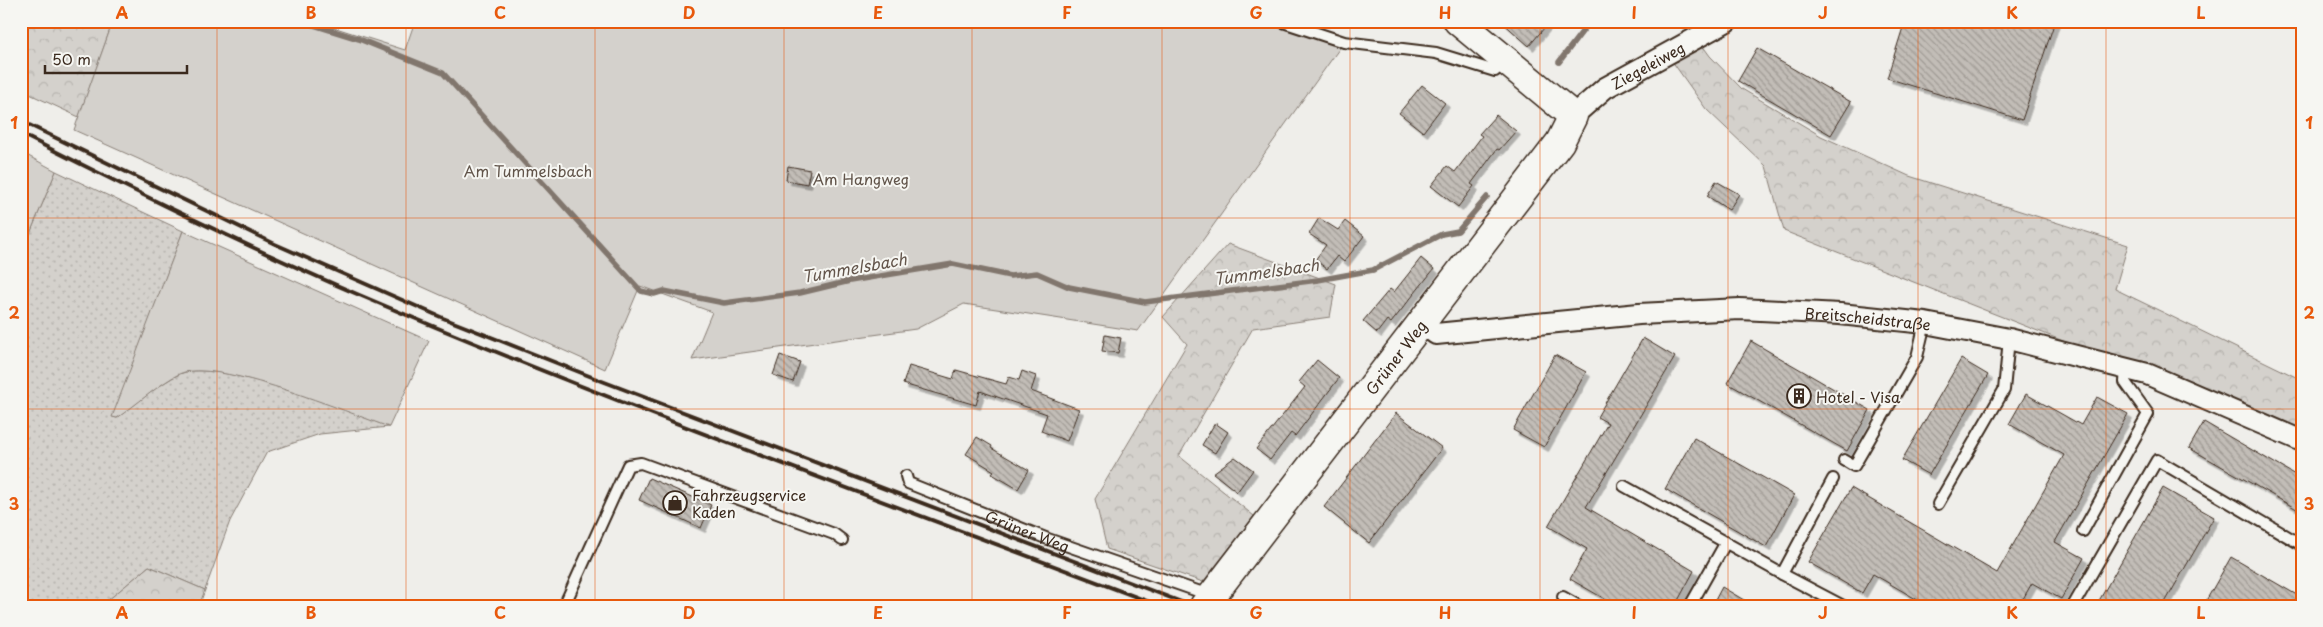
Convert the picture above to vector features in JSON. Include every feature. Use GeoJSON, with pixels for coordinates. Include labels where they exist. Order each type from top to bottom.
{"type":"FeatureCollection","features":[{"type":"Feature","properties":{"kind":"street"},"geometry":{"type":"LineString","coordinates":[[1458,21],[1573,116]]}},
{"type":"Feature","properties":{"kind":"street","name":"Ziegeleiweg"},"geometry":{"type":"LineString","coordinates":[[1573,116],[1605,88],[1727,21]]}},
{"type":"Feature","properties":{"kind":"street","name":"Grüner Weg"},"geometry":{"type":"LineString","coordinates":[[1208,601],[1560,142],[1573,116]]}},
{"type":"Feature","properties":{"kind":"street","name":"Breitscheidstraße"},"geometry":{"type":"LineString","coordinates":[[1421,323],[1436,334],[1639,314],[1740,310],[1840,314],[1925,323],[2009,338],[2147,374],[2302,441]]}},
{"type":"Feature","properties":{"kind":"lane"},"geometry":{"type":"LineString","coordinates":[[1280,21],[1344,42],[1436,53],[1495,71],[1505,61]]}},
{"type":"Feature","properties":{"kind":"lane"},"geometry":{"type":"LineString","coordinates":[[1844,460],[1854,466],[1916,357],[1925,323]]}},
{"type":"Feature","properties":{"kind":"lane"},"geometry":{"type":"LineString","coordinates":[[1938,504],[2004,390],[2009,338]]}},
{"type":"Feature","properties":{"kind":"lane"},"geometry":{"type":"LineString","coordinates":[[2083,531],[2148,414],[2125,382],[2126,368]]}},
{"type":"Feature","properties":{"kind":"lane"},"geometry":{"type":"LineString","coordinates":[[2073,606],[2157,460],[2302,546]]}},
{"type":"Feature","properties":{"kind":"lane"},"geometry":{"type":"LineString","coordinates":[[564,606],[628,465],[641,463],[834,534],[842,540]]}},
{"type":"Feature","properties":{"kind":"lane","name":"Grüner Weg"},"geometry":{"type":"LineString","coordinates":[[906,476],[908,483],[1208,601]]}},
{"type":"Feature","properties":{"kind":"lane"},"geometry":{"type":"LineString","coordinates":[[1782,574],[1833,480]]}},
{"type":"Feature","properties":{"kind":"lane"},"geometry":{"type":"LineString","coordinates":[[1624,486],[1829,602],[1843,606]]}},
{"type":"Feature","properties":{"kind":"lane"},"geometry":{"type":"LineString","coordinates":[[1690,606],[1726,542]]}},
{"type":"Feature","properties":{"kind":"lane"},"geometry":{"type":"LineString","coordinates":[[1563,597],[1580,606]]}},
{"type":"Feature","properties":{"kind":"green space"},"geometry":{"type":"Polygon","coordinates":[[[21,21],[113,21],[79,117],[21,90],[21,21]]]}},
{"type":"Feature","properties":{"kind":"green space"},"geometry":{"type":"Polygon","coordinates":[[[113,21],[314,21],[405,50],[415,21],[1280,21],[1344,42],[1138,331],[964,304],[916,329],[692,360],[712,312],[640,286],[605,369],[74,130],[113,21]]]}},
{"type":"Feature","properties":{"kind":"green space"},"geometry":{"type":"Polygon","coordinates":[[[1697,38],[1710,56],[1742,89],[1821,136],[1909,176],[2128,245],[2115,289],[2302,380],[2302,441],[2147,374],[1784,231],[1766,166],[1706,109],[1667,54],[1697,38]]]}},
{"type":"Feature","properties":{"kind":"green space"},"geometry":{"type":"Polygon","coordinates":[[[21,152],[56,171],[21,255],[21,152]]]}},
{"type":"Feature","properties":{"kind":"green space"},"geometry":{"type":"Polygon","coordinates":[[[56,171],[183,231],[113,417],[117,418],[172,378],[180,374],[198,371],[222,373],[283,388],[389,427],[320,434],[267,452],[230,521],[205,590],[149,566],[101,606],[21,606],[21,255],[56,171]]]}},
{"type":"Feature","properties":{"kind":"green space"},"geometry":{"type":"Polygon","coordinates":[[[183,231],[429,341],[389,427],[282,389],[221,373],[197,371],[179,374],[171,378],[117,418],[112,417],[183,231]]]}},
{"type":"Feature","properties":{"kind":"green space"},"geometry":{"type":"Polygon","coordinates":[[[1228,244],[1336,284],[1330,317],[1253,328],[1179,456],[1254,516],[1203,582],[1107,549],[1095,499],[1187,344],[1163,317],[1228,244]]]}},
{"type":"Feature","properties":{"kind":"green space"},"geometry":{"type":"Polygon","coordinates":[[[149,566],[205,590],[199,606],[101,606],[149,566]]]}},
{"type":"Feature","properties":{"kind":"building"},"geometry":{"type":"Polygon","coordinates":[[[1501,21],[1550,21],[1529,46],[1501,21]]]}},
{"type":"Feature","properties":{"kind":"building"},"geometry":{"type":"Polygon","coordinates":[[[1905,21],[2055,21],[2022,120],[1887,78],[1905,21]]]}},
{"type":"Feature","properties":{"kind":"building"},"geometry":{"type":"Polygon","coordinates":[[[1757,48],[1851,102],[1831,135],[1738,81],[1757,48]]]}},
{"type":"Feature","properties":{"kind":"building"},"geometry":{"type":"Polygon","coordinates":[[[1422,85],[1445,103],[1423,132],[1399,113],[1422,85]]]}},
{"type":"Feature","properties":{"kind":"building"},"geometry":{"type":"Polygon","coordinates":[[[1496,115],[1516,131],[1499,150],[1497,149],[1471,184],[1474,186],[1458,207],[1431,186],[1447,166],[1455,172],[1482,136],[1479,134],[1496,115]]]}},
{"type":"Feature","properties":{"kind":"building"},"geometry":{"type":"Polygon","coordinates":[[[788,166],[810,170],[807,184],[786,180],[788,166]]]}},
{"type":"Feature","properties":{"kind":"building"},"geometry":{"type":"Polygon","coordinates":[[[1716,181],[1739,194],[1729,210],[1707,196],[1716,181]]]}},
{"type":"Feature","properties":{"kind":"building"},"geometry":{"type":"Polygon","coordinates":[[[1319,218],[1338,230],[1345,221],[1364,236],[1344,262],[1337,256],[1327,269],[1315,260],[1326,245],[1309,234],[1319,218]]]}},
{"type":"Feature","properties":{"kind":"building"},"geometry":{"type":"Polygon","coordinates":[[[1421,258],[1434,269],[1391,323],[1387,320],[1377,333],[1363,321],[1390,289],[1394,292],[1421,258]]]}},
{"type":"Feature","properties":{"kind":"building"},"geometry":{"type":"Polygon","coordinates":[[[1105,335],[1121,338],[1118,353],[1102,351],[1105,335]]]}},
{"type":"Feature","properties":{"kind":"building"},"geometry":{"type":"Polygon","coordinates":[[[1643,338],[1675,357],[1586,507],[1694,571],[1675,606],[1617,606],[1570,579],[1587,549],[1548,526],[1608,423],[1597,417],[1643,338]]]}},
{"type":"Feature","properties":{"kind":"building","name":"Hotel - Visa"},"geometry":{"type":"Polygon","coordinates":[[[1751,341],[1870,410],[1847,451],[1727,383],[1751,341]]]}},
{"type":"Feature","properties":{"kind":"building"},"geometry":{"type":"Polygon","coordinates":[[[780,355],[800,362],[793,382],[773,375],[780,355]]]}},
{"type":"Feature","properties":{"kind":"building"},"geometry":{"type":"Polygon","coordinates":[[[1555,355],[1586,372],[1544,447],[1513,430],[1555,355]]]}},
{"type":"Feature","properties":{"kind":"building"},"geometry":{"type":"Polygon","coordinates":[[[1961,359],[1988,375],[1929,475],[1902,460],[1961,359]]]}},
{"type":"Feature","properties":{"kind":"building"},"geometry":{"type":"Polygon","coordinates":[[[1317,360],[1339,378],[1295,436],[1291,433],[1270,460],[1256,449],[1305,387],[1299,382],[1317,360]]]}},
{"type":"Feature","properties":{"kind":"building"},"geometry":{"type":"Polygon","coordinates":[[[909,366],[953,379],[956,370],[1006,384],[1009,377],[1019,380],[1022,371],[1036,376],[1031,391],[1079,409],[1067,441],[1041,431],[1047,414],[980,391],[976,405],[903,384],[909,366]]]}},
{"type":"Feature","properties":{"kind":"building"},"geometry":{"type":"Polygon","coordinates":[[[2026,394],[2081,425],[2097,397],[2128,414],[2055,542],[2084,558],[2061,599],[2032,583],[2019,606],[1928,606],[1873,574],[1862,593],[1808,562],[1851,488],[1997,573],[2064,455],[2009,424],[2026,394]]]}},
{"type":"Feature","properties":{"kind":"building"},"geometry":{"type":"Polygon","coordinates":[[[1396,413],[1442,448],[1369,543],[1324,507],[1396,413]]]}},
{"type":"Feature","properties":{"kind":"building"},"geometry":{"type":"Polygon","coordinates":[[[2204,422],[2302,479],[2302,512],[2189,448],[2204,422]]]}},
{"type":"Feature","properties":{"kind":"building"},"geometry":{"type":"Polygon","coordinates":[[[1215,423],[1228,432],[1215,453],[1202,445],[1215,423]]]}},
{"type":"Feature","properties":{"kind":"building"},"geometry":{"type":"Polygon","coordinates":[[[977,437],[992,446],[991,448],[1029,470],[1018,489],[992,474],[994,471],[966,454],[977,437]]]}},
{"type":"Feature","properties":{"kind":"building"},"geometry":{"type":"Polygon","coordinates":[[[1694,438],[1794,495],[1766,547],[1665,489],[1694,438]]]}},
{"type":"Feature","properties":{"kind":"building"},"geometry":{"type":"Polygon","coordinates":[[[1235,457],[1253,470],[1237,492],[1213,473],[1235,457]]]}},
{"type":"Feature","properties":{"kind":"building","name":"Fahrzeugservice Kaden"},"geometry":{"type":"Polygon","coordinates":[[[649,478],[711,505],[701,528],[639,500],[649,478]]]}},
{"type":"Feature","properties":{"kind":"building"},"geometry":{"type":"Polygon","coordinates":[[[2163,488],[2214,517],[2163,606],[2096,606],[2163,488]]]}},
{"type":"Feature","properties":{"kind":"building"},"geometry":{"type":"Polygon","coordinates":[[[2231,557],[2302,598],[2302,606],[2203,606],[2231,557]]]}},
{"type":"Feature","properties":{"kind":"building"},"geometry":{"type":"Polygon","coordinates":[[[1722,587],[1754,606],[1712,606],[1722,587]]]}},
{"type":"Feature","properties":{"kind":"waterway","name":"Tummelsbach"},"geometry":{"type":"LineString","coordinates":[[301,21],[359,39],[443,73],[641,291],[654,294],[664,291],[724,303],[800,293],[850,281],[953,264],[1010,276],[1037,273],[1069,287],[1145,302],[1318,280],[1373,270],[1442,234],[1458,231],[1487,197]]}},
{"type":"Feature","properties":{"kind":"waterway","name":"Tummelsbach"},"geometry":{"type":"LineString","coordinates":[[1559,62],[1585,28]]}},
{"type":"Feature","properties":{"kind":"railway"},"geometry":{"type":"LineString","coordinates":[[21,121],[275,244],[443,318],[602,381],[1192,606]]}},
{"type":"Feature","properties":{"kind":"railway"},"geometry":{"type":"LineString","coordinates":[[21,134],[230,237],[456,336],[757,454],[1160,606]]}},
{"type":"Feature","properties":{"kind":"place","name":"Hotel - Visa"},"geometry":{"type":"Point","coordinates":[1799,396]}},
{"type":"Feature","properties":{"kind":"place","name":"Fahrzeugservice Kaden"},"geometry":{"type":"Point","coordinates":[675,503]}},
{"type":"Feature","properties":{"kind":"park label","name":"Am Tummelsbach"},"geometry":{"type":"Point","coordinates":[528,170]}},
{"type":"Feature","properties":{"kind":"park label","name":"Am Hangweg"},"geometry":{"type":"Point","coordinates":[861,178]}}]}
